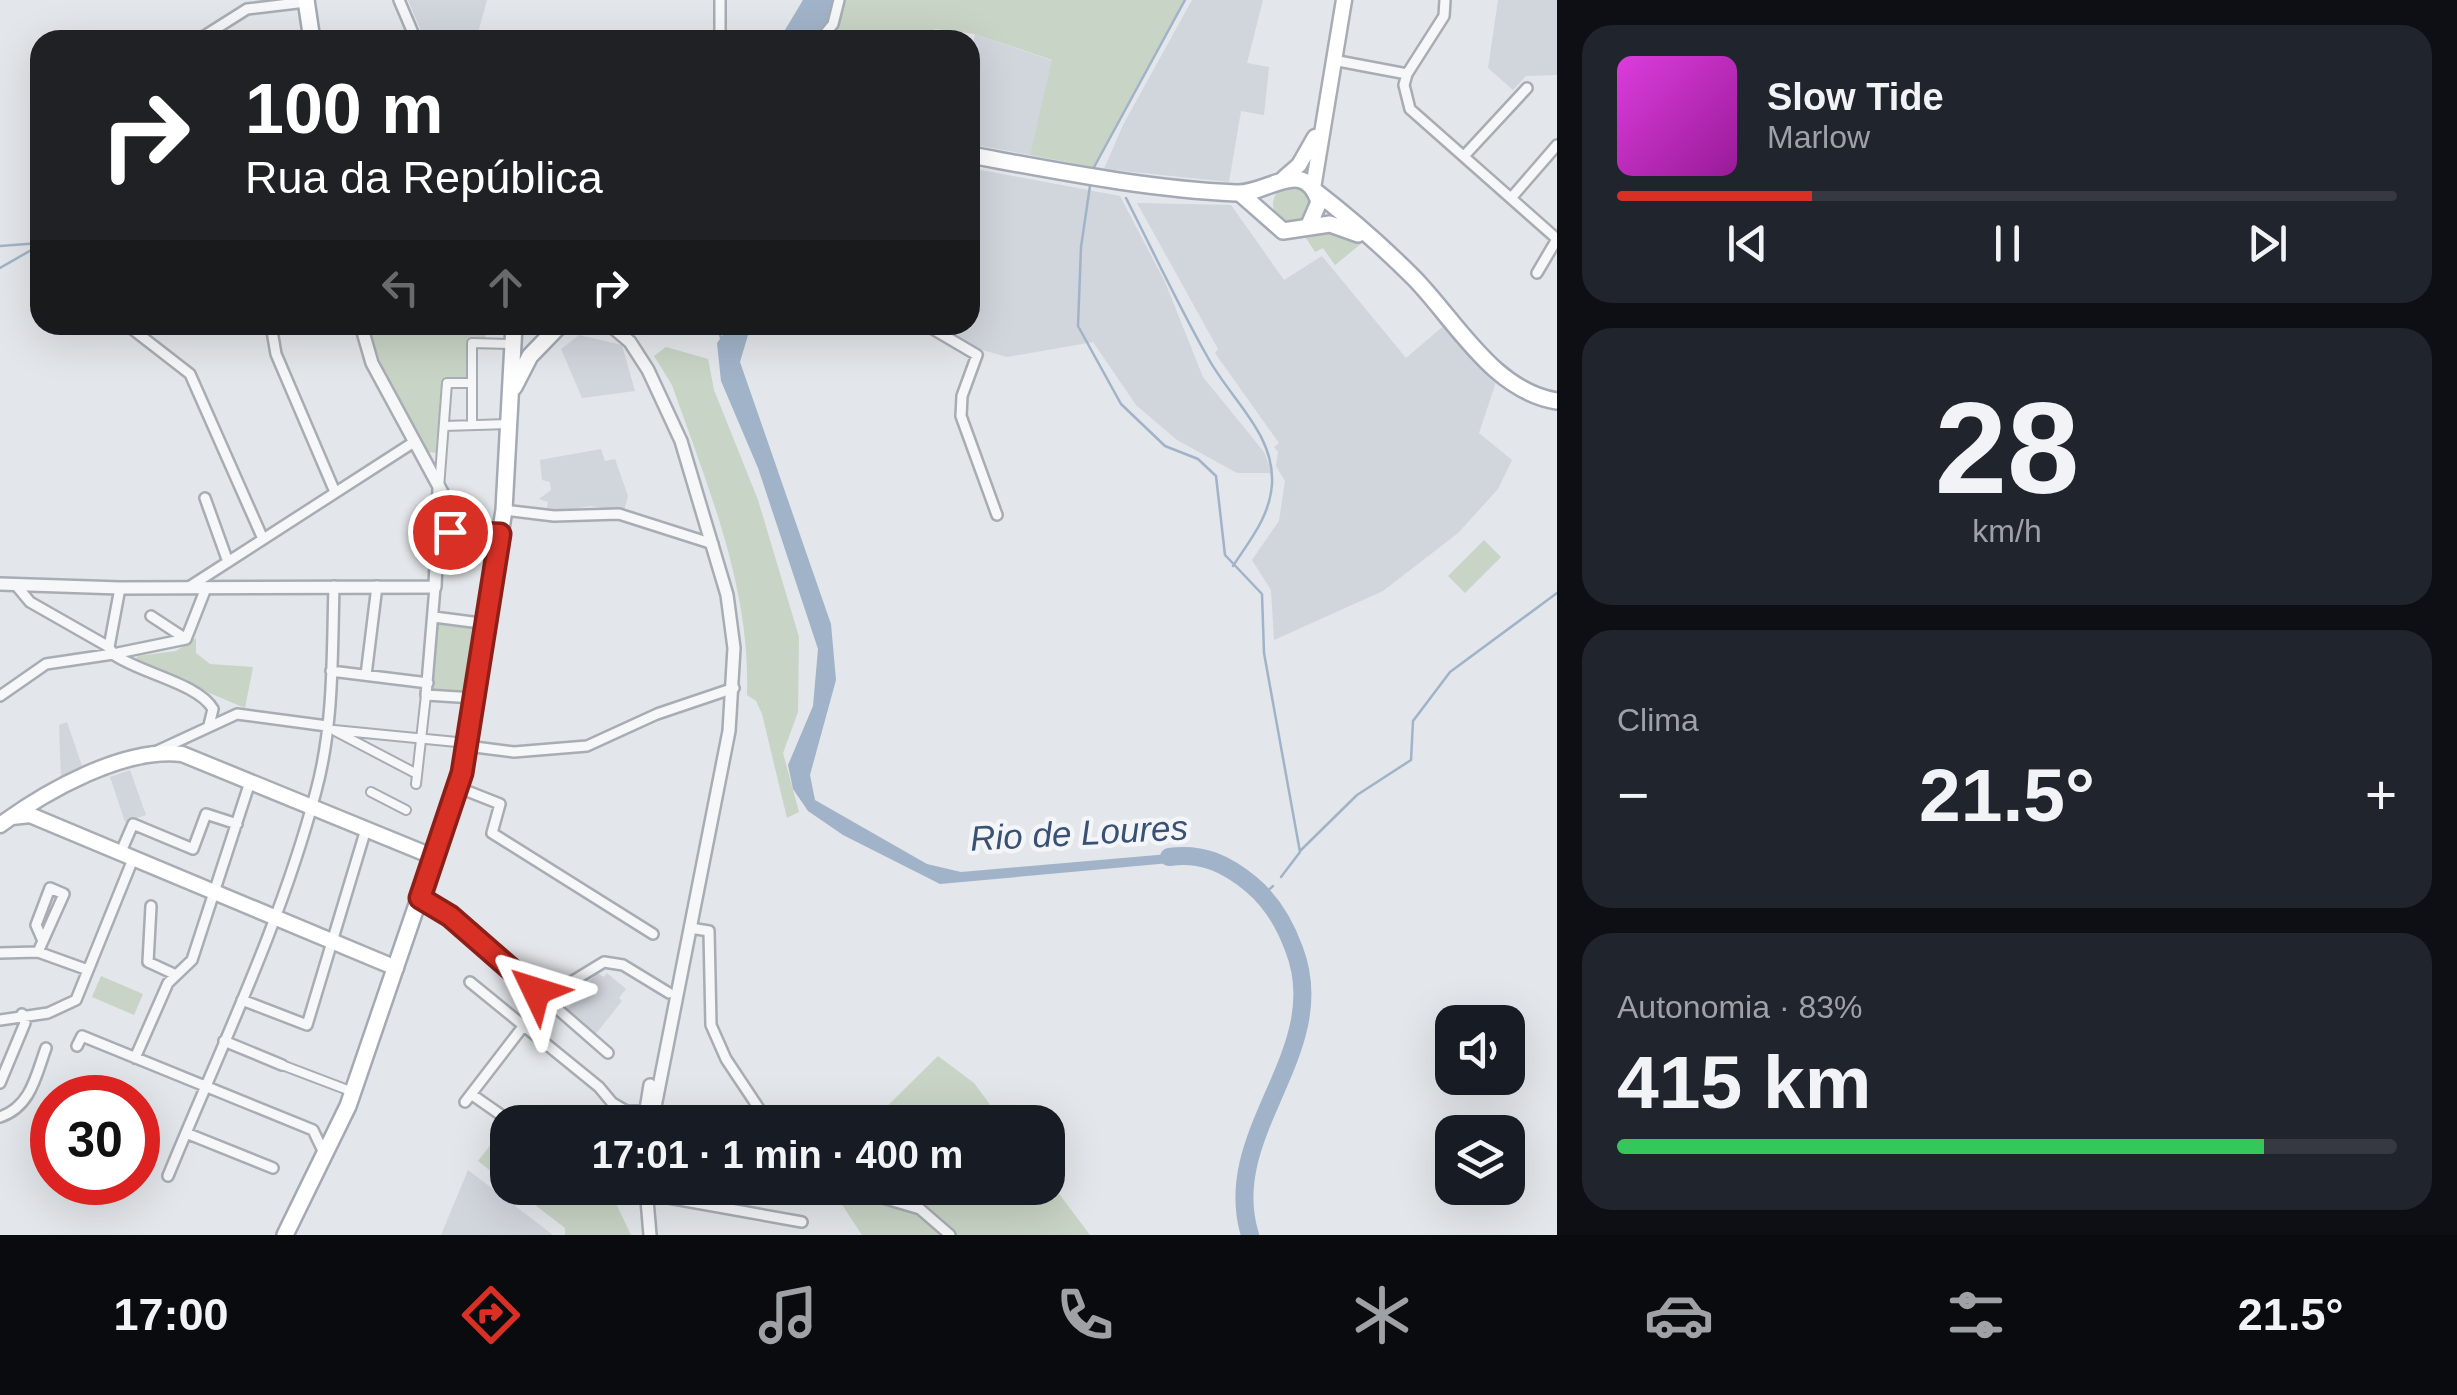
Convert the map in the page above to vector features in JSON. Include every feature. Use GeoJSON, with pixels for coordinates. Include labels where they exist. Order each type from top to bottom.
{"type":"FeatureCollection","features":[{"type":"Feature","properties":{"kind":"main road"},"geometry":{"type":"LineString","coordinates":[[1310,225],[1318,211],[1314,190],[1321,128],[1344,0]]}},
{"type":"Feature","properties":{"kind":"main road"},"geometry":{"type":"LineString","coordinates":[[306,1],[310,30]]}},
{"type":"Feature","properties":{"kind":"main road"},"geometry":{"type":"LineString","coordinates":[[1265,213],[1266,194],[1299,165],[1321,128]]}},
{"type":"Feature","properties":{"kind":"main road"},"geometry":{"type":"LineString","coordinates":[[980,158],[1097,178],[1241,194],[1300,178],[1380,248],[1498,372],[1520,390],[1557,401]]}},
{"type":"Feature","properties":{"kind":"main road"},"geometry":{"type":"LineString","coordinates":[[1241,194],[1283,230],[1310,225],[1343,226],[1380,248]]}},
{"type":"Feature","properties":{"kind":"main road"},"geometry":{"type":"LineString","coordinates":[[285,1235],[353,1092],[434,857],[467,745],[504,510],[512,335]]}},
{"type":"Feature","properties":{"kind":"main road"},"geometry":{"type":"LineString","coordinates":[[512,390],[530,356],[550,335]]}},
{"type":"Feature","properties":{"kind":"main road"},"geometry":{"type":"LineString","coordinates":[[6,821],[56,789],[157,751],[182,754],[434,857]]}},
{"type":"Feature","properties":{"kind":"main road"},"geometry":{"type":"LineString","coordinates":[[56,789],[47,808],[57,828]]}},
{"type":"Feature","properties":{"kind":"main road"},"geometry":{"type":"LineString","coordinates":[[6,821],[30,816],[396,968]]}},
{"type":"Feature","properties":{"kind":"street"},"geometry":{"type":"LineString","coordinates":[[398,0],[412,30]]}},
{"type":"Feature","properties":{"kind":"street"},"geometry":{"type":"LineString","coordinates":[[720,0],[720,30]]}},
{"type":"Feature","properties":{"kind":"street"},"geometry":{"type":"LineString","coordinates":[[828,30],[839,0]]}},
{"type":"Feature","properties":{"kind":"street"},"geometry":{"type":"LineString","coordinates":[[1446,0],[1444,16],[1407,74],[1404,85],[1410,109],[1557,239],[1537,273]]}},
{"type":"Feature","properties":{"kind":"street"},"geometry":{"type":"LineString","coordinates":[[214,30],[247,9],[306,1]]}},
{"type":"Feature","properties":{"kind":"street"},"geometry":{"type":"LineString","coordinates":[[1334,60],[1407,74]]}},
{"type":"Feature","properties":{"kind":"street"},"geometry":{"type":"LineString","coordinates":[[1464,156],[1526,88]]}},
{"type":"Feature","properties":{"kind":"street"},"geometry":{"type":"LineString","coordinates":[[1512,197],[1557,144]]}},
{"type":"Feature","properties":{"kind":"street"},"geometry":{"type":"LineString","coordinates":[[140,335],[190,374],[264,538]]}},
{"type":"Feature","properties":{"kind":"street"},"geometry":{"type":"LineString","coordinates":[[273,335],[276,354],[335,492]]}},
{"type":"Feature","properties":{"kind":"street"},"geometry":{"type":"LineString","coordinates":[[364,335],[372,362],[457,531]]}},
{"type":"Feature","properties":{"kind":"street"},"geometry":{"type":"LineString","coordinates":[[472,425],[472,343],[501,335]]}},
{"type":"Feature","properties":{"kind":"street"},"geometry":{"type":"LineString","coordinates":[[622,335],[630,342],[672,418],[712,544],[732,624],[734,688],[684,958],[662,1053],[643,1105]]}},
{"type":"Feature","properties":{"kind":"street"},"geometry":{"type":"LineString","coordinates":[[629,335],[630,342]]}},
{"type":"Feature","properties":{"kind":"street"},"geometry":{"type":"LineString","coordinates":[[943,335],[977,355],[962,396],[962,416],[997,514]]}},
{"type":"Feature","properties":{"kind":"street"},"geometry":{"type":"LineString","coordinates":[[416,784],[434,618],[446,383],[471,383]]}},
{"type":"Feature","properties":{"kind":"street"},"geometry":{"type":"LineString","coordinates":[[444,426],[510,424]]}},
{"type":"Feature","properties":{"kind":"street"},"geometry":{"type":"LineString","coordinates":[[187,588],[414,442]]}},
{"type":"Feature","properties":{"kind":"street"},"geometry":{"type":"LineString","coordinates":[[204,498],[228,562]]}},
{"type":"Feature","properties":{"kind":"street"},"geometry":{"type":"LineString","coordinates":[[504,510],[620,514],[712,544]]}},
{"type":"Feature","properties":{"kind":"street"},"geometry":{"type":"LineString","coordinates":[[438,543],[457,531],[500,534]]}},
{"type":"Feature","properties":{"kind":"street"},"geometry":{"type":"LineString","coordinates":[[0,584],[120,588],[435,587]]}},
{"type":"Feature","properties":{"kind":"street"},"geometry":{"type":"LineString","coordinates":[[16,584],[30,602],[111,650],[128,665],[202,696],[213,709],[209,725]]}},
{"type":"Feature","properties":{"kind":"street"},"geometry":{"type":"LineString","coordinates":[[168,1176],[274,920],[310,807],[331,728],[334,586]]}},
{"type":"Feature","properties":{"kind":"street"},"geometry":{"type":"LineString","coordinates":[[366,675],[377,586]]}},
{"type":"Feature","properties":{"kind":"street"},"geometry":{"type":"LineString","coordinates":[[111,650],[120,588]]}},
{"type":"Feature","properties":{"kind":"street"},"geometry":{"type":"LineString","coordinates":[[186,639],[206,588]]}},
{"type":"Feature","properties":{"kind":"street"},"geometry":{"type":"LineString","coordinates":[[151,616],[186,639]]}},
{"type":"Feature","properties":{"kind":"street"},"geometry":{"type":"LineString","coordinates":[[434,618],[488,624]]}},
{"type":"Feature","properties":{"kind":"street"},"geometry":{"type":"LineString","coordinates":[[0,696],[46,664],[186,639]]}},
{"type":"Feature","properties":{"kind":"street"},"geometry":{"type":"LineString","coordinates":[[331,671],[428,683]]}},
{"type":"Feature","properties":{"kind":"street"},"geometry":{"type":"LineString","coordinates":[[157,751],[237,714],[514,752],[578,748],[711,693],[734,688]]}},
{"type":"Feature","properties":{"kind":"street"},"geometry":{"type":"LineString","coordinates":[[710,708],[711,693]]}},
{"type":"Feature","properties":{"kind":"street"},"geometry":{"type":"LineString","coordinates":[[426,696],[477,698]]}},
{"type":"Feature","properties":{"kind":"street"},"geometry":{"type":"LineString","coordinates":[[331,728],[417,774]]}},
{"type":"Feature","properties":{"kind":"street"},"geometry":{"type":"LineString","coordinates":[[135,1058],[174,974],[192,960],[250,782]]}},
{"type":"Feature","properties":{"kind":"street"},"geometry":{"type":"LineString","coordinates":[[456,787],[500,804],[492,833],[653,934]]}},
{"type":"Feature","properties":{"kind":"street"},"geometry":{"type":"LineString","coordinates":[[370,792],[406,810]]}},
{"type":"Feature","properties":{"kind":"street"},"geometry":{"type":"LineString","coordinates":[[0,1020],[68,1007],[88,970],[127,857],[132,824],[193,849],[206,814],[237,824]]}},
{"type":"Feature","properties":{"kind":"street"},"geometry":{"type":"LineString","coordinates":[[242,1000],[306,1026],[366,830]]}},
{"type":"Feature","properties":{"kind":"street"},"geometry":{"type":"LineString","coordinates":[[38,952],[43,941],[64,894],[50,888],[36,925],[43,941]]}},
{"type":"Feature","properties":{"kind":"street"},"geometry":{"type":"LineString","coordinates":[[420,898],[450,916],[608,1053]]}},
{"type":"Feature","properties":{"kind":"street"},"geometry":{"type":"LineString","coordinates":[[151,906],[148,962],[174,974]]}},
{"type":"Feature","properties":{"kind":"street"},"geometry":{"type":"LineString","coordinates":[[690,928],[709,931],[711,1025],[726,1058],[757,1105]]}},
{"type":"Feature","properties":{"kind":"street"},"geometry":{"type":"LineString","coordinates":[[0,953],[38,952],[88,970]]}},
{"type":"Feature","properties":{"kind":"street"},"geometry":{"type":"LineString","coordinates":[[490,1110],[468,1098],[522,1025],[544,998],[604,962],[623,965],[671,1004]]}},
{"type":"Feature","properties":{"kind":"street"},"geometry":{"type":"LineString","coordinates":[[470,982],[614,1104]]}},
{"type":"Feature","properties":{"kind":"street"},"geometry":{"type":"LineString","coordinates":[[0,1083],[25,1023],[22,1014]]}},
{"type":"Feature","properties":{"kind":"street"},"geometry":{"type":"LineString","coordinates":[[77,1046],[82,1036],[313,1130],[340,1125]]}},
{"type":"Feature","properties":{"kind":"street"},"geometry":{"type":"LineString","coordinates":[[224,1041],[353,1092]]}},
{"type":"Feature","properties":{"kind":"street"},"geometry":{"type":"LineString","coordinates":[[0,1118],[12,1113],[30,1092],[46,1048]]}},
{"type":"Feature","properties":{"kind":"street"},"geometry":{"type":"LineString","coordinates":[[313,1130],[325,1156]]}},
{"type":"Feature","properties":{"kind":"street"},"geometry":{"type":"LineString","coordinates":[[186,1133],[273,1168]]}},
{"type":"Feature","properties":{"kind":"street"},"geometry":{"type":"LineString","coordinates":[[647,1205],[650,1235]]}},
{"type":"Feature","properties":{"kind":"street"},"geometry":{"type":"LineString","coordinates":[[716,1205],[802,1222]]}},
{"type":"Feature","properties":{"kind":"street"},"geometry":{"type":"LineString","coordinates":[[907,1205],[920,1209],[950,1235]]}},
{"type":"Feature","properties":{"kind":"shaded area"},"geometry":{"type":"Polygon","coordinates":[[[408,0],[487,0],[479,30],[421,30],[408,0]]]}},
{"type":"Feature","properties":{"kind":"shaded area"},"geometry":{"type":"Polygon","coordinates":[[[1192,0],[1263,0],[1247,63],[1269,67],[1264,115],[1241,111],[1229,182],[1104,169],[1123,125],[1192,0]]]}},
{"type":"Feature","properties":{"kind":"shaded area"},"geometry":{"type":"Polygon","coordinates":[[[1498,0],[1557,0],[1557,75],[1526,76],[1513,90],[1488,68],[1498,0]]]}},
{"type":"Feature","properties":{"kind":"shaded area"},"geometry":{"type":"Polygon","coordinates":[[[980,36],[1053,61],[1030,155],[980,146],[980,36]]]}},
{"type":"Feature","properties":{"kind":"shaded area"},"geometry":{"type":"Polygon","coordinates":[[[980,170],[1120,196],[1165,282],[1203,377],[1264,452],[1272,473],[1237,473],[1177,440],[1136,405],[1093,342],[1007,357],[969,346],[952,335],[980,335],[980,170]]]}},
{"type":"Feature","properties":{"kind":"shaded area"},"geometry":{"type":"Polygon","coordinates":[[[1137,203],[1231,205],[1284,280],[1322,256],[1406,358],[1447,323],[1497,379],[1479,433],[1512,460],[1498,489],[1458,533],[1383,591],[1274,640],[1271,590],[1252,560],[1279,521],[1285,481],[1276,466],[1278,452],[1274,447],[1279,443],[1215,353],[1218,349],[1137,203]]]}},
{"type":"Feature","properties":{"kind":"shaded area"},"geometry":{"type":"Polygon","coordinates":[[[579,335],[622,345],[635,391],[582,398],[561,349],[579,335]]]}},
{"type":"Feature","properties":{"kind":"shaded area"},"geometry":{"type":"Polygon","coordinates":[[[601,449],[605,461],[615,459],[628,496],[624,511],[591,506],[546,513],[548,502],[539,499],[551,490],[550,482],[542,480],[540,460],[601,449]]]}},
{"type":"Feature","properties":{"kind":"shaded area"},"geometry":{"type":"Polygon","coordinates":[[[67,722],[83,769],[61,777],[59,725],[67,722]]]}},
{"type":"Feature","properties":{"kind":"shaded area"},"geometry":{"type":"Polygon","coordinates":[[[130,770],[146,815],[125,822],[110,777],[130,770]]]}},
{"type":"Feature","properties":{"kind":"shaded area"},"geometry":{"type":"Polygon","coordinates":[[[597,973],[604,977],[607,973],[626,989],[619,998],[622,1001],[594,1036],[565,1012],[597,973]]]}},
{"type":"Feature","properties":{"kind":"shaded area"},"geometry":{"type":"Polygon","coordinates":[[[468,1170],[490,1187],[490,1205],[514,1205],[553,1235],[441,1235],[468,1170]]]}},
{"type":"Feature","properties":{"kind":"green space"},"geometry":{"type":"Polygon","coordinates":[[[839,0],[1185,0],[1093,167],[1030,155],[1052,60],[980,36],[980,30],[828,30],[839,0]]]}},
{"type":"Feature","properties":{"kind":"green space"},"geometry":{"type":"Polygon","coordinates":[[[1291,186],[1303,192],[1309,204],[1303,216],[1291,222],[1279,216],[1273,204],[1279,192],[1291,186]]]}},
{"type":"Feature","properties":{"kind":"green space"},"geometry":{"type":"Polygon","coordinates":[[[1329,229],[1362,243],[1335,265],[1323,248],[1315,252],[1306,238],[1308,233],[1329,229]]]}},
{"type":"Feature","properties":{"kind":"green space"},"geometry":{"type":"Polygon","coordinates":[[[371,335],[485,335],[486,339],[467,341],[467,379],[442,379],[438,453],[426,452],[380,361],[371,335]]]}},
{"type":"Feature","properties":{"kind":"green space"},"geometry":{"type":"Polygon","coordinates":[[[666,347],[708,359],[714,390],[758,500],[799,637],[798,712],[783,753],[799,812],[787,818],[762,714],[756,701],[747,695],[742,615],[724,537],[672,385],[654,356],[666,347]]]}},
{"type":"Feature","properties":{"kind":"green space"},"geometry":{"type":"Polygon","coordinates":[[[1484,540],[1501,557],[1465,593],[1448,576],[1484,540]]]}},
{"type":"Feature","properties":{"kind":"green space"},"geometry":{"type":"Polygon","coordinates":[[[437,625],[475,627],[467,694],[433,689],[437,625]]]}},
{"type":"Feature","properties":{"kind":"green space"},"geometry":{"type":"Polygon","coordinates":[[[196,638],[196,653],[210,664],[253,667],[245,708],[134,661],[138,656],[176,651],[196,638]]]}},
{"type":"Feature","properties":{"kind":"green space"},"geometry":{"type":"Polygon","coordinates":[[[101,976],[143,994],[134,1015],[92,997],[101,976]]]}},
{"type":"Feature","properties":{"kind":"green space"},"geometry":{"type":"Polygon","coordinates":[[[938,1056],[974,1083],[990,1105],[888,1105],[938,1056]]]}},
{"type":"Feature","properties":{"kind":"green space"},"geometry":{"type":"Polygon","coordinates":[[[490,1145],[490,1171],[478,1161],[490,1145]]]}},
{"type":"Feature","properties":{"kind":"green space"},"geometry":{"type":"Polygon","coordinates":[[[1065,1202],[1090,1235],[862,1235],[842,1205],[1065,1205],[1065,1202]]]}},
{"type":"Feature","properties":{"kind":"green space"},"geometry":{"type":"Polygon","coordinates":[[[535,1205],[617,1205],[631,1235],[565,1235],[565,1228],[535,1205]]]}},
{"type":"Feature","properties":{"kind":"water"},"geometry":{"type":"Polygon","coordinates":[[[803,0],[834,0],[828,20],[820,30],[785,30],[803,0]]]}},
{"type":"Feature","properties":{"kind":"water"},"geometry":{"type":"Polygon","coordinates":[[[723,335],[748,335],[740,362],[831,624],[836,680],[810,775],[815,800],[927,864],[961,872],[1192,852],[1192,861],[940,884],[843,835],[808,811],[793,789],[788,765],[813,706],[818,649],[758,468],[721,381],[717,343],[723,335]]]}},
{"type":"Feature","properties":{"kind":"waterway"},"geometry":{"type":"LineString","coordinates":[[1093,169],[1185,0]]}},
{"type":"Feature","properties":{"kind":"waterway"},"geometry":{"type":"LineString","coordinates":[[1090,186],[1081,247],[1078,326],[1121,404],[1165,446],[1198,459],[1216,476],[1225,555],[1262,594],[1264,653],[1300,852],[1281,877]]}},
{"type":"Feature","properties":{"kind":"waterway"},"geometry":{"type":"LineString","coordinates":[[1126,198],[1207,356],[1266,448],[1272,484],[1267,507],[1233,566]]}},
{"type":"Feature","properties":{"kind":"waterway"},"geometry":{"type":"LineString","coordinates":[[0,246],[30,244]]}},
{"type":"Feature","properties":{"kind":"waterway"},"geometry":{"type":"LineString","coordinates":[[0,268],[30,251]]}},
{"type":"Feature","properties":{"kind":"waterway"},"geometry":{"type":"LineString","coordinates":[[1300,851],[1357,795],[1411,760],[1413,721],[1450,672],[1557,593]]}},
{"type":"Feature","properties":{"kind":"waterway","name":"Rio de Loures"},"geometry":{"type":"LineString","coordinates":[[1169,857],[1192,856],[1214,861],[1243,878],[1272,906],[1294,949],[1302,987],[1300,1023],[1249,1161],[1244,1197],[1250,1235]]}},
{"type":"Feature","properties":{"kind":"waterway"},"geometry":{"type":"LineString","coordinates":[[1263,895],[1273,886]]}},
{"type":"Feature","properties":{"kind":"route"},"geometry":{"type":"LineString","coordinates":[[450,532],[500,534],[474,718],[462,773],[420,898],[450,916],[536,991]]}}]}
